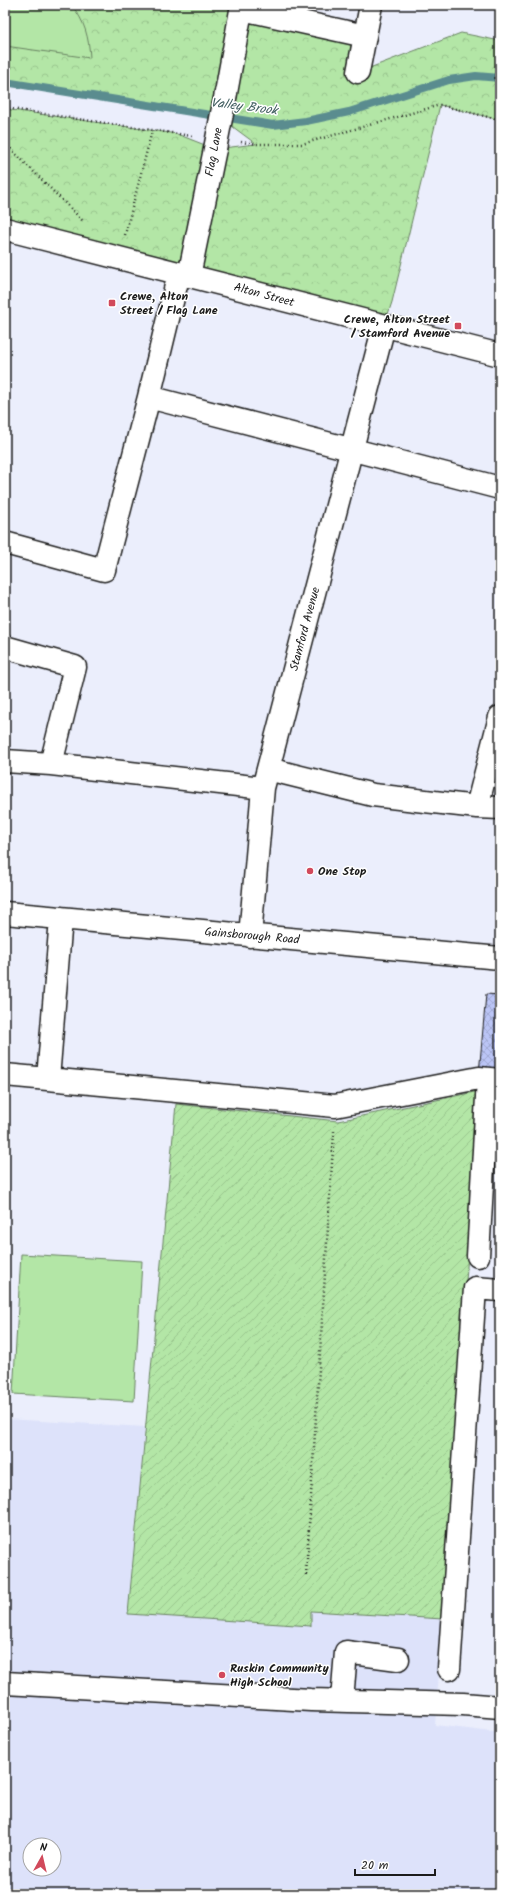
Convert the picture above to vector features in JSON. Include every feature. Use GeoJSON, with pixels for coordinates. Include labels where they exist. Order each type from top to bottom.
{"type":"FeatureCollection","features":[{"type":"Feature","properties":{"kind":"street"},"geometry":{"type":"LineString","coordinates":[[358,72],[371,5]]}},
{"type":"Feature","properties":{"kind":"street"},"geometry":{"type":"LineString","coordinates":[[242,7],[365,36]]}},
{"type":"Feature","properties":{"kind":"street","name":"Flag Lane"},"geometry":{"type":"LineString","coordinates":[[5,543],[104,570],[149,397],[184,274],[216,142],[242,7]]}},
{"type":"Feature","properties":{"kind":"street","name":"Alton Street"},"geometry":{"type":"LineString","coordinates":[[5,229],[500,355]]}},
{"type":"Feature","properties":{"kind":"street","name":"Stamford Avenue"},"geometry":{"type":"LineString","coordinates":[[250,936],[266,779],[384,326]]}},
{"type":"Feature","properties":{"kind":"street"},"geometry":{"type":"LineString","coordinates":[[149,397],[500,488]]}},
{"type":"Feature","properties":{"kind":"street"},"geometry":{"type":"LineString","coordinates":[[5,647],[75,667],[51,764]]}},
{"type":"Feature","properties":{"kind":"street"},"geometry":{"type":"LineString","coordinates":[[477,807],[500,717]]}},
{"type":"Feature","properties":{"kind":"street"},"geometry":{"type":"LineString","coordinates":[[5,761],[266,779],[372,795],[477,807],[500,808]]}},
{"type":"Feature","properties":{"kind":"street","name":"Gainsborough Road"},"geometry":{"type":"LineString","coordinates":[[5,913],[500,958]]}},
{"type":"Feature","properties":{"kind":"street"},"geometry":{"type":"LineString","coordinates":[[48,1079],[61,918]]}},
{"type":"Feature","properties":{"kind":"street"},"geometry":{"type":"LineString","coordinates":[[5,1075],[335,1106],[478,1078],[494,1079],[478,1256]]}},
{"type":"Feature","properties":{"kind":"street"},"geometry":{"type":"LineString","coordinates":[[449,1668],[475,1288],[500,1290]]}},
{"type":"Feature","properties":{"kind":"street"},"geometry":{"type":"LineString","coordinates":[[342,1700],[346,1652],[398,1659]]}},
{"type":"Feature","properties":{"kind":"street"},"geometry":{"type":"LineString","coordinates":[[5,1683],[342,1700],[464,1704],[500,1707]]}},
{"type":"Feature","properties":{"kind":"path"},"geometry":{"type":"LineString","coordinates":[[5,108],[216,142],[256,144],[302,144],[440,105],[500,120]]}},
{"type":"Feature","properties":{"kind":"path"},"geometry":{"type":"LineString","coordinates":[[119,258],[152,131]]}},
{"type":"Feature","properties":{"kind":"path"},"geometry":{"type":"LineString","coordinates":[[5,143],[87,225]]}},
{"type":"Feature","properties":{"kind":"path"},"geometry":{"type":"LineString","coordinates":[[306,1575],[335,1106]]}},
{"type":"Feature","properties":{"kind":"shaded area","name":"Ruskin Community High School"},"geometry":{"type":"Polygon","coordinates":[[[5,1419],[145,1427],[128,1614],[311,1626],[310,1611],[443,1619],[435,1725],[500,1733],[500,1894],[5,1894],[5,1419]]]}},
{"type":"Feature","properties":{"kind":"green space"},"geometry":{"type":"Polygon","coordinates":[[[5,5],[239,5],[365,36],[359,72],[461,33],[500,41],[500,120],[440,105],[392,302],[384,326],[5,229],[5,109],[177,134],[215,149],[256,144],[221,118],[5,82],[5,5]]]}},
{"type":"Feature","properties":{"kind":"green space"},"geometry":{"type":"Polygon","coordinates":[[[5,5],[71,5],[83,23],[89,44],[90,58],[5,46],[5,5]]]}},
{"type":"Feature","properties":{"kind":"green space"},"geometry":{"type":"Polygon","coordinates":[[[479,1091],[443,1619],[311,1611],[311,1626],[128,1614],[176,1104],[338,1121],[479,1091]]]}},
{"type":"Feature","properties":{"kind":"green space"},"geometry":{"type":"Polygon","coordinates":[[[21,1254],[142,1261],[134,1401],[13,1394],[21,1254]]]}},
{"type":"Feature","properties":{"kind":"building"},"geometry":{"type":"Polygon","coordinates":[[[486,994],[500,995],[500,1075],[479,1074],[486,994]]]}},
{"type":"Feature","properties":{"kind":"waterway","name":"Valley Brook"},"geometry":{"type":"LineString","coordinates":[[5,82],[273,125],[306,121],[349,112],[449,80],[476,76],[500,78]]}},
{"type":"Feature","properties":{"kind":"place","name":"Crewe, Alton Street / Flag Lane"},"geometry":{"type":"Point","coordinates":[112,303]}},
{"type":"Feature","properties":{"kind":"place","name":"Crewe, Alton Street / Stamford Avenue"},"geometry":{"type":"Point","coordinates":[458,326]}},
{"type":"Feature","properties":{"kind":"place","name":"One Stop"},"geometry":{"type":"Point","coordinates":[310,871]}},
{"type":"Feature","properties":{"kind":"place","name":"Ruskin Community High School"},"geometry":{"type":"Point","coordinates":[222,1675]}}]}
